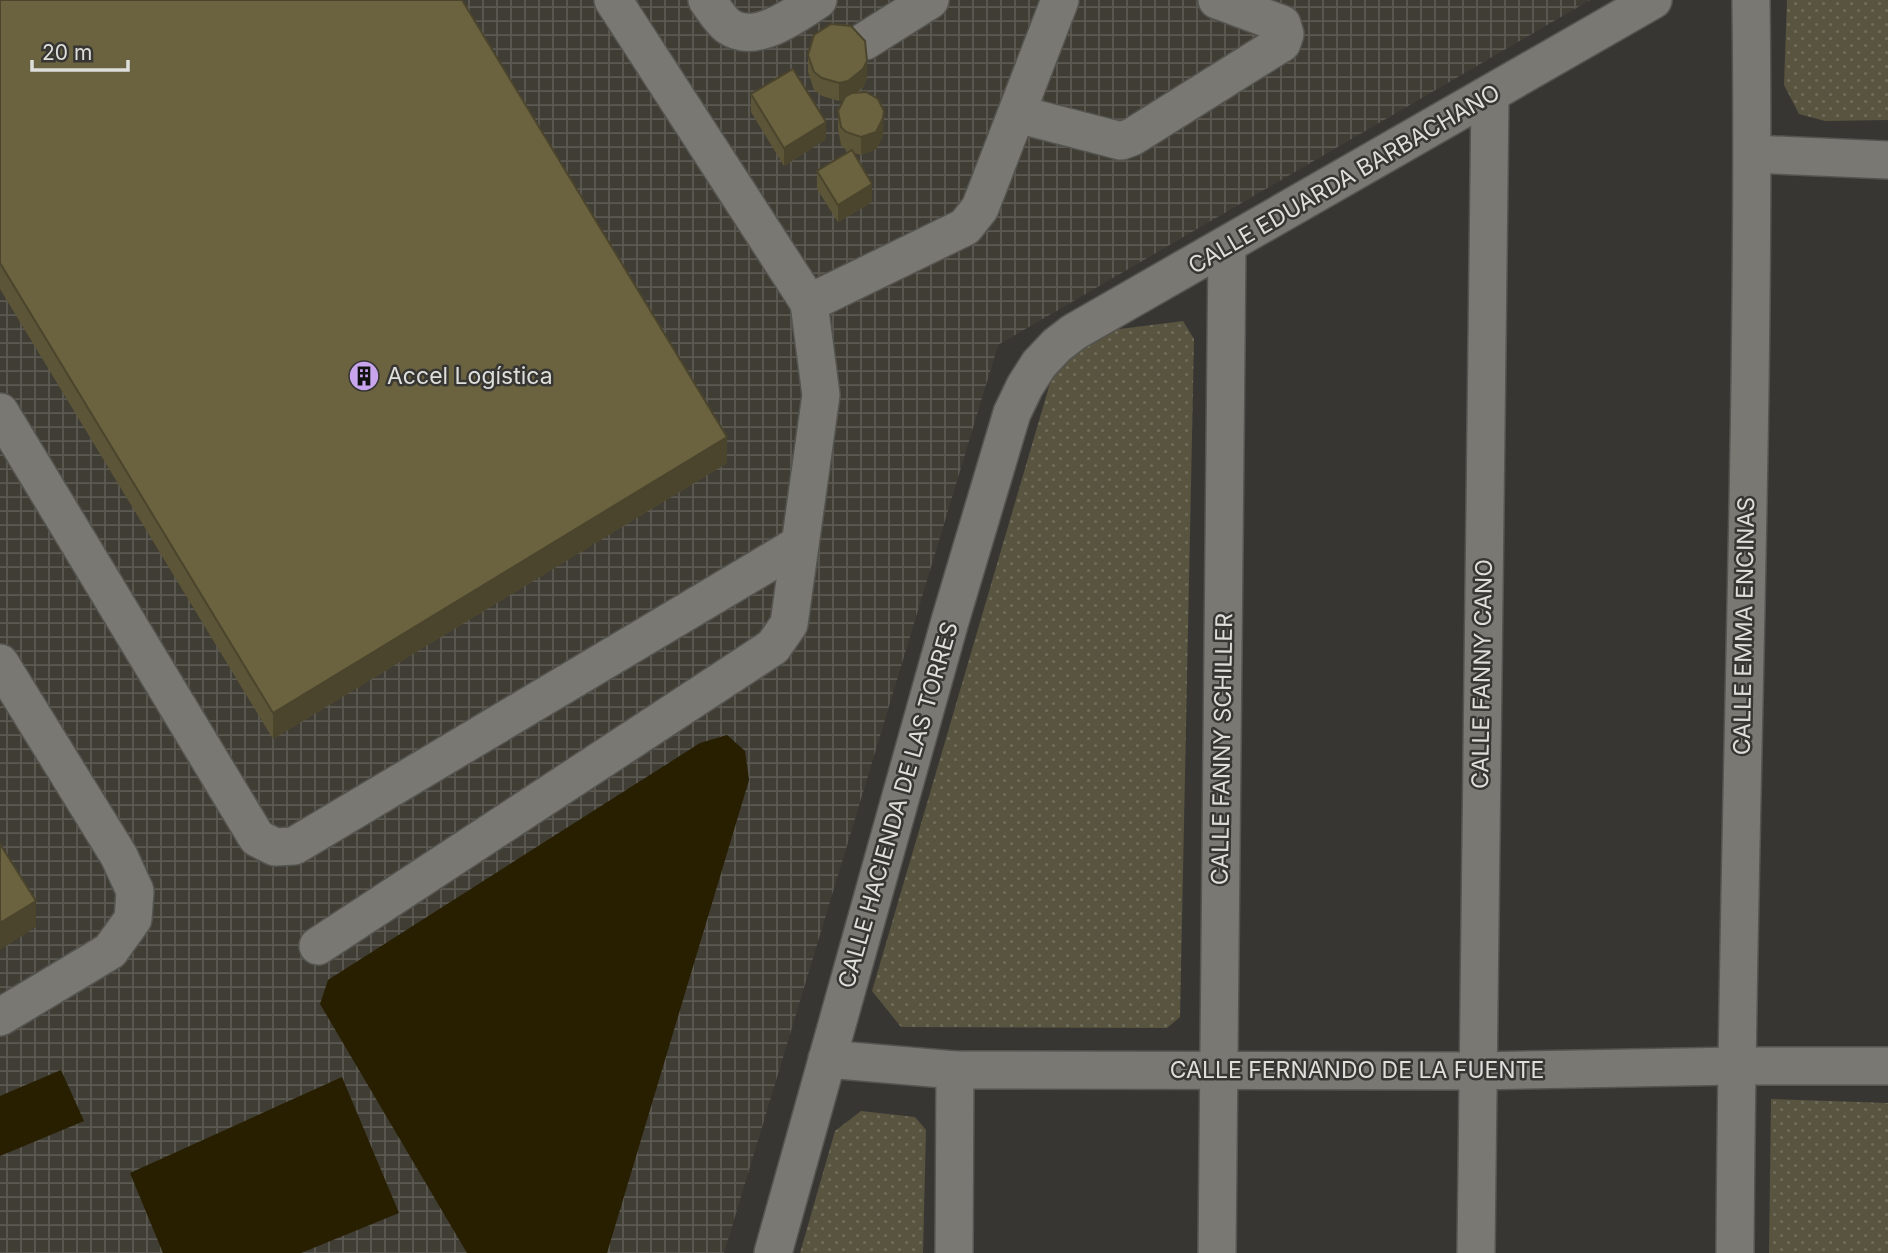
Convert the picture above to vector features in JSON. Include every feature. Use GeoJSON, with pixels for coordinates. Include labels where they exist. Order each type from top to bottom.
{"type":"FeatureCollection","features":[{"type":"Feature","properties":{"kind":"street"},"geometry":{"type":"LineString","coordinates":[[318,946],[774,647],[789,624],[821,395],[809,303],[613,0]]}},
{"type":"Feature","properties":{"kind":"street"},"geometry":{"type":"LineString","coordinates":[[707,0],[728,26],[741,32],[761,31],[788,19],[818,0]]}},
{"type":"Feature","properties":{"kind":"street"},"geometry":{"type":"LineString","coordinates":[[865,41],[930,0]]}},
{"type":"Feature","properties":{"kind":"street"},"geometry":{"type":"LineString","coordinates":[[809,303],[965,227],[980,208],[1060,0]]}},
{"type":"Feature","properties":{"kind":"street"},"geometry":{"type":"LineString","coordinates":[[1017,114],[1121,141],[1132,137],[1282,43],[1286,34],[1282,24],[1217,0]]}},
{"type":"Feature","properties":{"kind":"street","name":"CALLE EDUARDA BARBACHANO"},"geometry":{"type":"LineString","coordinates":[[1039,364],[1074,332],[1490,96],[1653,0]]}},
{"type":"Feature","properties":{"kind":"street","name":"CALLE EMMA ENCINAS"},"geometry":{"type":"LineString","coordinates":[[1735,1253],[1753,154],[1751,0]]}},
{"type":"Feature","properties":{"kind":"street","name":"CALLE FANNY CANO"},"geometry":{"type":"LineString","coordinates":[[1476,1253],[1490,96]]}},
{"type":"Feature","properties":{"kind":"street"},"geometry":{"type":"LineString","coordinates":[[1753,154],[1888,160]]}},
{"type":"Feature","properties":{"kind":"street","name":"CALLE FANNY SCHILLER"},"geometry":{"type":"LineString","coordinates":[[1217,1253],[1227,246]]}},
{"type":"Feature","properties":{"kind":"street","name":"CALLE HACIENDA DE LAS TORRES"},"geometry":{"type":"LineString","coordinates":[[773,1253],[950,621],[1012,413],[1039,364]]}},
{"type":"Feature","properties":{"kind":"street"},"geometry":{"type":"LineString","coordinates":[[0,412],[257,838],[275,847],[294,846],[800,544]]}},
{"type":"Feature","properties":{"kind":"street"},"geometry":{"type":"LineString","coordinates":[[0,663],[119,856],[135,891],[133,919],[110,951],[0,1017]]}},
{"type":"Feature","properties":{"kind":"street","name":"CALLE FERNANDO DE LA FUENTE"},"geometry":{"type":"LineString","coordinates":[[827,1059],[955,1070],[1477,1071],[1888,1066]]}},
{"type":"Feature","properties":{"kind":"street"},"geometry":{"type":"LineString","coordinates":[[954,1253],[955,1070]]}},
{"type":"Feature","properties":{"kind":"shaded area"},"geometry":{"type":"Polygon","coordinates":[[[0,0],[1590,0],[998,345],[724,1253],[0,1253],[0,0]]]}},
{"type":"Feature","properties":{"kind":"shaded area"},"geometry":{"type":"Polygon","coordinates":[[[1787,0],[1888,0],[1888,120],[1825,121],[1799,114],[1784,85],[1787,0]]]}},
{"type":"Feature","properties":{"kind":"shaded area"},"geometry":{"type":"Polygon","coordinates":[[[1183,321],[1194,339],[1180,1017],[1167,1028],[901,1027],[872,991],[1060,349],[1080,334],[1183,321]]]}},
{"type":"Feature","properties":{"kind":"shaded area"},"geometry":{"type":"Polygon","coordinates":[[[727,735],[745,751],[749,780],[607,1253],[467,1253],[320,1004],[328,980],[700,743],[727,735]]]}},
{"type":"Feature","properties":{"kind":"shaded area"},"geometry":{"type":"Polygon","coordinates":[[[61,1070],[84,1121],[0,1156],[0,1096],[61,1070]]]}},
{"type":"Feature","properties":{"kind":"shaded area"},"geometry":{"type":"Polygon","coordinates":[[[342,1077],[399,1213],[301,1253],[163,1253],[130,1173],[342,1077]]]}},
{"type":"Feature","properties":{"kind":"shaded area"},"geometry":{"type":"Polygon","coordinates":[[[1771,1099],[1888,1103],[1888,1253],[1769,1253],[1771,1099]]]}},
{"type":"Feature","properties":{"kind":"shaded area"},"geometry":{"type":"Polygon","coordinates":[[[861,1111],[915,1117],[926,1130],[923,1253],[800,1253],[835,1131],[861,1111]]]}},
{"type":"Feature","properties":{"kind":"building","name":"Accel Logística"},"geometry":{"type":"Polygon","coordinates":[[[0,0],[462,0],[727,437],[273,713],[0,263],[0,0]]]}},
{"type":"Feature","properties":{"kind":"building"},"geometry":{"type":"Polygon","coordinates":[[[831,24],[851,26],[865,41],[867,61],[863,69],[848,81],[839,83],[822,78],[814,72],[808,55],[814,35],[831,24]]]}},
{"type":"Feature","properties":{"kind":"building"},"geometry":{"type":"Polygon","coordinates":[[[793,69],[826,122],[784,148],[751,94],[793,69]]]}},
{"type":"Feature","properties":{"kind":"building"},"geometry":{"type":"Polygon","coordinates":[[[866,92],[878,99],[884,111],[876,132],[861,137],[846,132],[841,127],[838,111],[845,97],[852,93],[866,92]]]}},
{"type":"Feature","properties":{"kind":"building"},"geometry":{"type":"Polygon","coordinates":[[[852,150],[872,184],[838,205],[817,171],[852,150]]]}},
{"type":"Feature","properties":{"kind":"building"},"geometry":{"type":"Polygon","coordinates":[[[0,844],[36,901],[0,923],[0,844]]]}},
{"type":"Feature","properties":{"kind":"place","name":"Accel Logística"},"geometry":{"type":"Point","coordinates":[364,376]}}]}
